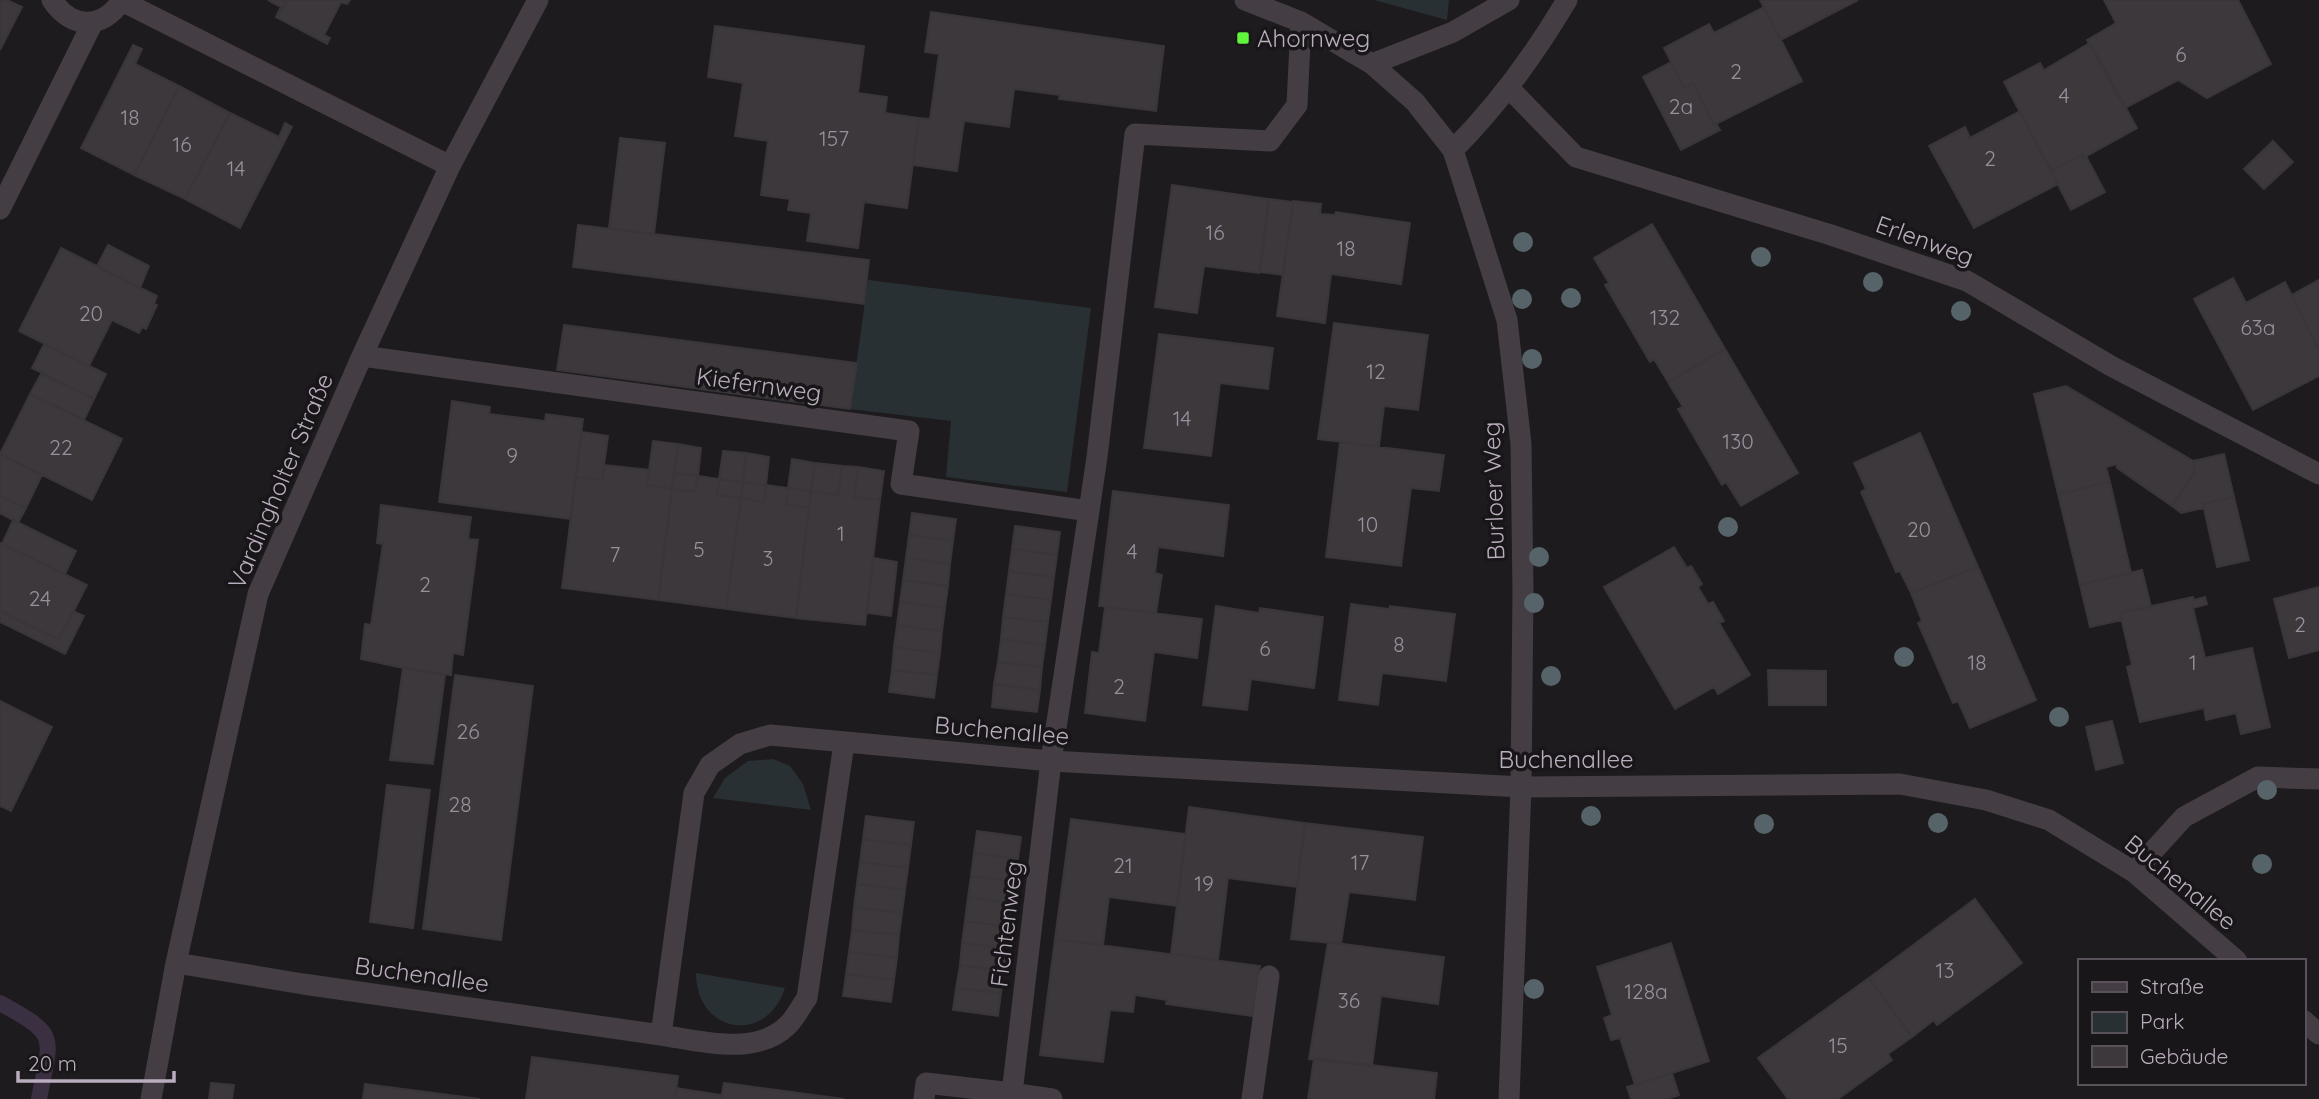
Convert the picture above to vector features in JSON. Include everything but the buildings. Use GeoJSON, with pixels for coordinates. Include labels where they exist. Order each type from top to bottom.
{"type":"FeatureCollection","features":[{"type":"Feature","properties":{"kind":"street"},"geometry":{"type":"LineString","coordinates":[[52,0],[68,18],[80,22],[93,22],[104,18],[122,1],[450,166]]}},
{"type":"Feature","properties":{"kind":"street","name":"Vardingholter Straße"},"geometry":{"type":"LineString","coordinates":[[151,1099],[176,963],[258,594],[362,356],[450,166],[538,0]]}},
{"type":"Feature","properties":{"kind":"street","name":"Burloer Weg"},"geometry":{"type":"LineString","coordinates":[[1245,0],[1301,22],[1372,64],[1415,102],[1453,150],[1507,320],[1521,444],[1523,591],[1521,787],[1509,1099]]}},
{"type":"Feature","properties":{"kind":"street"},"geometry":{"type":"LineString","coordinates":[[1372,64],[1453,32],[1509,0]]}},
{"type":"Feature","properties":{"kind":"street"},"geometry":{"type":"LineString","coordinates":[[1453,150],[1482,120],[1508,87],[1552,26],[1567,0]]}},
{"type":"Feature","properties":{"kind":"street"},"geometry":{"type":"LineString","coordinates":[[0,209],[93,22]]}},
{"type":"Feature","properties":{"kind":"street"},"geometry":{"type":"LineString","coordinates":[[1051,761],[1097,457],[1135,134],[1270,141],[1297,104],[1301,22]]}},
{"type":"Feature","properties":{"kind":"street","name":"Erlenweg"},"geometry":{"type":"LineString","coordinates":[[1508,87],[1576,157],[1832,235],[1967,281],[2111,366],[2319,474]]}},
{"type":"Feature","properties":{"kind":"street","name":"Kiefernweg"},"geometry":{"type":"LineString","coordinates":[[362,356],[909,431],[901,484],[1089,511]]}},
{"type":"Feature","properties":{"kind":"street","name":"Buchenallee"},"geometry":{"type":"LineString","coordinates":[[661,1035],[694,793],[710,765],[740,744],[770,735],[1051,761],[1521,787],[1900,784],[1986,800],[2049,820],[2134,872],[2235,959]]}},
{"type":"Feature","properties":{"kind":"street","name":"Buchenallee"},"geometry":{"type":"LineString","coordinates":[[176,963],[303,984],[729,1045],[762,1040],[788,1026],[807,998],[844,743]]}},
{"type":"Feature","properties":{"kind":"street","name":"Fichtenweg"},"geometry":{"type":"LineString","coordinates":[[1012,1093],[1051,761]]}},
{"type":"Feature","properties":{"kind":"street"},"geometry":{"type":"LineString","coordinates":[[2134,872],[2184,817],[2258,777],[2319,779]]}},
{"type":"Feature","properties":{"kind":"street"},"geometry":{"type":"LineString","coordinates":[[1252,1099],[1269,976]]}},
{"type":"Feature","properties":{"kind":"street"},"geometry":{"type":"LineString","coordinates":[[2305,1022],[2319,1034]]}},
{"type":"Feature","properties":{"kind":"street"},"geometry":{"type":"LineString","coordinates":[[924,1099],[926,1083],[1052,1099]]}},
{"type":"Feature","properties":{"kind":"green space"},"geometry":{"type":"Polygon","coordinates":[[[1374,0],[1449,0],[1447,20],[1374,0]]]}},
{"type":"Feature","properties":{"kind":"green space"},"geometry":{"type":"Polygon","coordinates":[[[868,280],[1091,308],[1067,492],[946,477],[951,421],[850,409],[868,280]]]}},
{"type":"Feature","properties":{"kind":"green space"},"geometry":{"type":"Polygon","coordinates":[[[773,759],[790,766],[803,784],[811,810],[713,798],[725,778],[748,761],[773,759]]]}},
{"type":"Feature","properties":{"kind":"green space"},"geometry":{"type":"Polygon","coordinates":[[[696,973],[785,988],[776,1006],[764,1018],[749,1024],[734,1025],[719,1020],[707,1009],[699,993],[696,973]]]}},
{"type":"Feature","properties":{"kind":"waterway"},"geometry":{"type":"LineString","coordinates":[[0,1003],[33,1023],[46,1039],[48,1049],[39,1099]]}},
{"type":"Feature","properties":{"kind":"place","name":"Ahornweg"},"geometry":{"type":"Point","coordinates":[1243,38]}}]}
